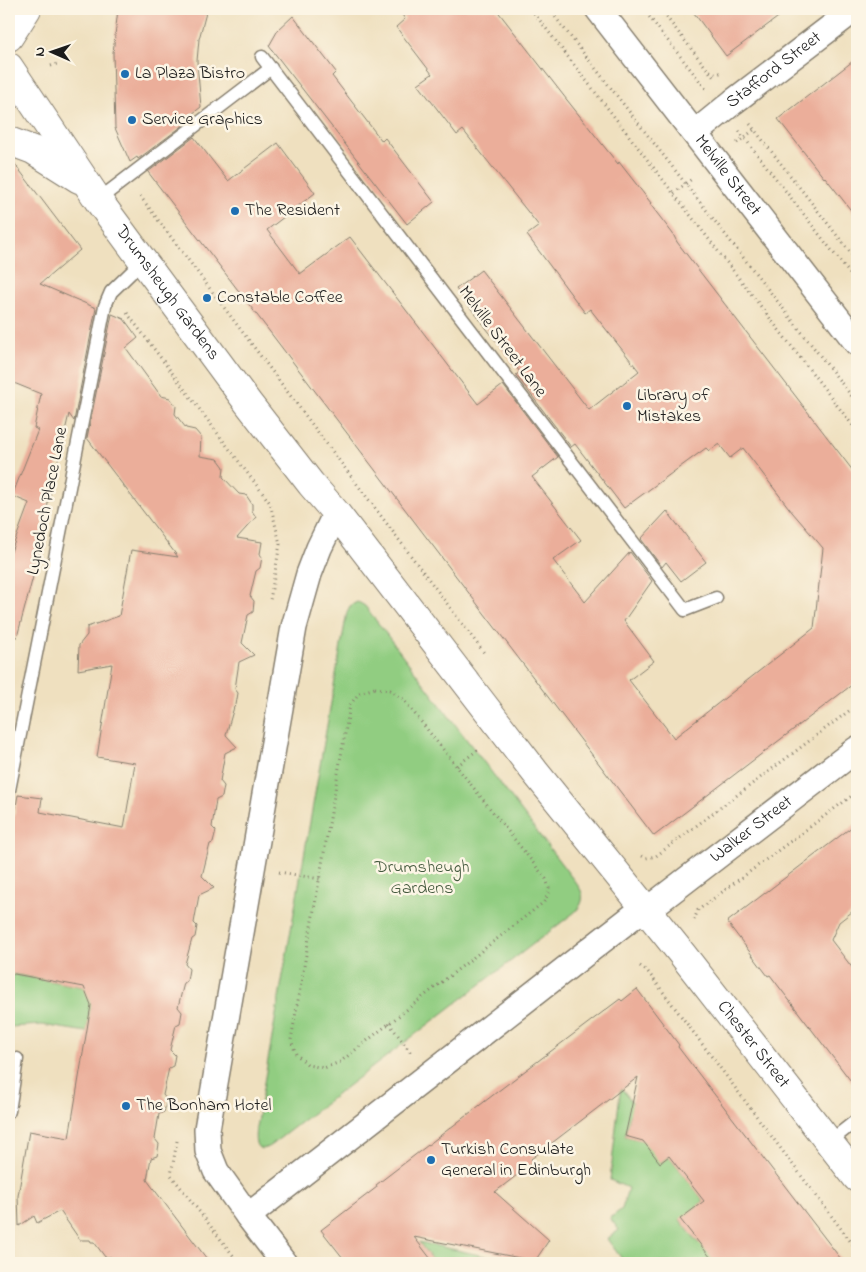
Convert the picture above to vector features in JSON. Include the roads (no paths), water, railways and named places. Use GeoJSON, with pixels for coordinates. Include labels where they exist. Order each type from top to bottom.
{"type":"FeatureCollection","features":[{"type":"Feature","properties":{"kind":"street"},"geometry":{"type":"LineString","coordinates":[[9,37],[27,9]]}},
{"type":"Feature","properties":{"kind":"street","name":"Melville Street"},"geometry":{"type":"LineString","coordinates":[[598,9],[857,343]]}},
{"type":"Feature","properties":{"kind":"street","name":"Stafford Street"},"geometry":{"type":"LineString","coordinates":[[695,133],[722,110],[855,9]]}},
{"type":"Feature","properties":{"kind":"street","name":"Drumsheugh Gardens"},"geometry":{"type":"LineString","coordinates":[[9,67],[93,192],[248,403],[336,513],[535,772],[646,909]]}},
{"type":"Feature","properties":{"kind":"street"},"geometry":{"type":"LineString","coordinates":[[9,141],[33,150],[93,192]]}},
{"type":"Feature","properties":{"kind":"street"},"geometry":{"type":"LineString","coordinates":[[284,1263],[248,1216],[213,1164],[208,1151],[207,1130],[294,627],[309,574],[336,513]]}},
{"type":"Feature","properties":{"kind":"street","name":"Walker Street"},"geometry":{"type":"LineString","coordinates":[[646,909],[857,749]]}},
{"type":"Feature","properties":{"kind":"street"},"geometry":{"type":"LineString","coordinates":[[248,1216],[646,909]]}},
{"type":"Feature","properties":{"kind":"street","name":"Chester Street"},"geometry":{"type":"LineString","coordinates":[[646,909],[857,1178]]}},
{"type":"Feature","properties":{"kind":"lane","name":"Melville Street Lane"},"geometry":{"type":"LineString","coordinates":[[262,56],[685,610],[716,598]]}},
{"type":"Feature","properties":{"kind":"lane"},"geometry":{"type":"LineString","coordinates":[[93,192],[271,68]]}},
{"type":"Feature","properties":{"kind":"lane","name":"Lynedoch Place Lane"},"geometry":{"type":"LineString","coordinates":[[9,790],[105,306],[112,292],[143,262]]}},
{"type":"Feature","properties":{"kind":"lane"},"geometry":{"type":"LineString","coordinates":[[9,1111],[17,1059]]}},
{"type":"Feature","properties":{"kind":"lane"},"geometry":{"type":"LineString","coordinates":[[829,1142],[857,1120]]}},
{"type":"Feature","properties":{"kind":"place","name":"La Plaza Bistro"},"geometry":{"type":"Point","coordinates":[125,74]}},
{"type":"Feature","properties":{"kind":"place","name":"Service Graphics"},"geometry":{"type":"Point","coordinates":[132,120]}},
{"type":"Feature","properties":{"kind":"place","name":"The Resident"},"geometry":{"type":"Point","coordinates":[235,211]}},
{"type":"Feature","properties":{"kind":"place","name":"Constable Coffee"},"geometry":{"type":"Point","coordinates":[207,298]}},
{"type":"Feature","properties":{"kind":"place","name":"Library of Mistakes"},"geometry":{"type":"Point","coordinates":[627,406]}},
{"type":"Feature","properties":{"kind":"place","name":"The Bonham Hotel"},"geometry":{"type":"Point","coordinates":[126,1106]}},
{"type":"Feature","properties":{"kind":"place","name":"Turkish Consulate General in Edinburgh"},"geometry":{"type":"Point","coordinates":[431,1160]}}]}
